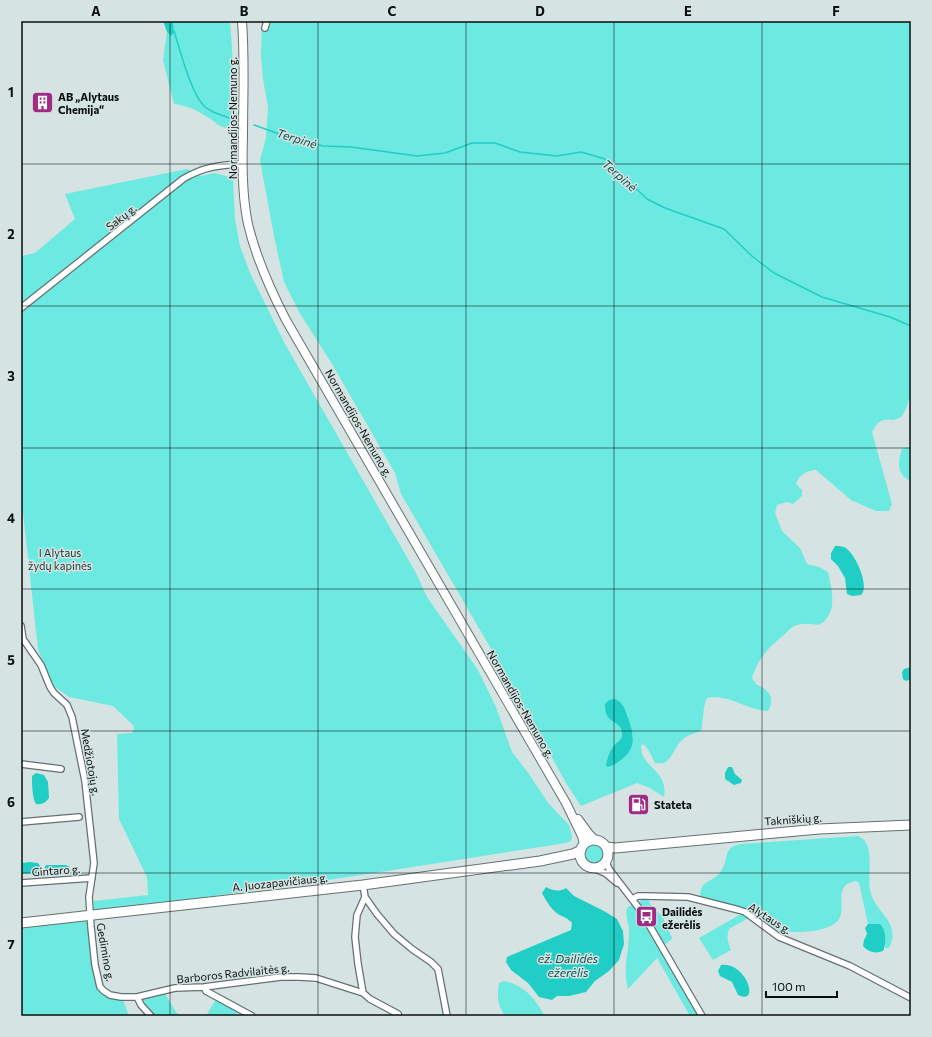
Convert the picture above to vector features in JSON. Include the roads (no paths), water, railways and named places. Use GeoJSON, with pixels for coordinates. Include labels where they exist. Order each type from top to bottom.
{"type":"FeatureCollection","features":[{"type":"Feature","properties":{"kind":"main road","name":"Normandijos-Nemuno g."},"geometry":{"type":"LineString","coordinates":[[242,21],[244,67],[242,164],[248,224],[260,264],[276,301],[566,803],[582,836],[582,847]]}},
{"type":"Feature","properties":{"kind":"main road","name":"Normandijos-Nemuno g."},"geometry":{"type":"LineString","coordinates":[[566,803],[588,834],[595,840]]}},
{"type":"Feature","properties":{"kind":"main road","name":"Takniškių g."},"geometry":{"type":"LineString","coordinates":[[678,843],[811,830],[911,825]]}},
{"type":"Feature","properties":{"kind":"main road"},"geometry":{"type":"LineString","coordinates":[[607,860],[608,852],[606,847],[600,841],[589,841],[582,847],[580,855],[582,860],[589,867],[593,868],[602,865],[616,852],[648,849],[678,843]]}},
{"type":"Feature","properties":{"kind":"main road"},"geometry":{"type":"LineString","coordinates":[[606,847],[615,848],[678,843]]}},
{"type":"Feature","properties":{"kind":"main road","name":"A. Juozapavičiaus g."},"geometry":{"type":"LineString","coordinates":[[21,923],[363,885],[540,861],[573,854],[582,847]]}},
{"type":"Feature","properties":{"kind":"main road","name":"A. Juozapavičiaus g."},"geometry":{"type":"LineString","coordinates":[[540,861],[582,860]]}},
{"type":"Feature","properties":{"kind":"street"},"geometry":{"type":"LineString","coordinates":[[266,28],[267,21]]}},
{"type":"Feature","properties":{"kind":"street","name":"Sakų g."},"geometry":{"type":"LineString","coordinates":[[21,308],[147,210],[183,179],[211,166],[242,164]]}},
{"type":"Feature","properties":{"kind":"street","name":"Medžiotojų g."},"geometry":{"type":"LineString","coordinates":[[21,626],[23,639],[41,665],[50,687],[54,693],[67,705],[72,717],[85,781],[94,864],[89,897],[90,916]]}},
{"type":"Feature","properties":{"kind":"street"},"geometry":{"type":"LineString","coordinates":[[21,764],[61,769]]}},
{"type":"Feature","properties":{"kind":"street"},"geometry":{"type":"LineString","coordinates":[[21,822],[79,817]]}},
{"type":"Feature","properties":{"kind":"street"},"geometry":{"type":"LineString","coordinates":[[607,860],[609,868],[653,931],[702,1016]]}},
{"type":"Feature","properties":{"kind":"street"},"geometry":{"type":"LineString","coordinates":[[593,868],[605,873],[626,891]]}},
{"type":"Feature","properties":{"kind":"street","name":"Gintaro g."},"geometry":{"type":"LineString","coordinates":[[21,883],[92,878]]}},
{"type":"Feature","properties":{"kind":"street"},"geometry":{"type":"LineString","coordinates":[[363,885],[365,897],[394,934],[431,962],[438,970],[447,1016]]}},
{"type":"Feature","properties":{"kind":"street","name":"Alytaus g."},"geometry":{"type":"LineString","coordinates":[[632,899],[638,896],[688,897],[745,912],[779,937],[850,966],[911,998]]}},
{"type":"Feature","properties":{"kind":"street"},"geometry":{"type":"LineString","coordinates":[[363,993],[355,937],[357,916],[365,897]]}},
{"type":"Feature","properties":{"kind":"street","name":"Gedimino g."},"geometry":{"type":"LineString","coordinates":[[90,916],[95,965],[100,986],[104,991]]}},
{"type":"Feature","properties":{"kind":"street","name":"Barboros Radvilaitės g."},"geometry":{"type":"LineString","coordinates":[[104,991],[110,995],[120,997],[137,997],[175,988],[204,987],[299,976],[316,978],[363,993],[370,999],[398,1014]]}},
{"type":"Feature","properties":{"kind":"street"},"geometry":{"type":"LineString","coordinates":[[204,987],[206,991],[252,1016]]}},
{"type":"Feature","properties":{"kind":"street"},"geometry":{"type":"LineString","coordinates":[[137,997],[140,1005],[151,1016]]}},
{"type":"Feature","properties":{"kind":"water"},"geometry":{"type":"Polygon","coordinates":[[[163,21],[173,21],[174,33],[171,36],[167,32],[163,21]]]}},
{"type":"Feature","properties":{"kind":"water"},"geometry":{"type":"Polygon","coordinates":[[[835,546],[842,546],[846,548],[858,564],[864,585],[861,595],[852,596],[847,594],[845,578],[838,566],[831,559],[831,553],[835,546]]]}},
{"type":"Feature","properties":{"kind":"water"},"geometry":{"type":"Polygon","coordinates":[[[911,667],[911,679],[906,681],[903,679],[902,672],[904,669],[911,667]]]}},
{"type":"Feature","properties":{"kind":"water"},"geometry":{"type":"Polygon","coordinates":[[[615,699],[625,710],[632,730],[633,741],[630,751],[621,760],[607,767],[606,765],[609,753],[614,745],[621,739],[622,735],[621,728],[609,719],[605,712],[605,704],[609,700],[615,699]]]}},
{"type":"Feature","properties":{"kind":"water"},"geometry":{"type":"Polygon","coordinates":[[[728,767],[732,767],[735,774],[742,780],[741,783],[734,785],[725,779],[725,773],[728,767]]]}},
{"type":"Feature","properties":{"kind":"water"},"geometry":{"type":"Polygon","coordinates":[[[36,773],[44,775],[48,782],[49,798],[42,804],[36,804],[33,795],[32,776],[36,773]]]}},
{"type":"Feature","properties":{"kind":"water"},"geometry":{"type":"Polygon","coordinates":[[[21,863],[38,863],[40,866],[40,871],[36,873],[21,874],[21,863]]]}},
{"type":"Feature","properties":{"kind":"water"},"geometry":{"type":"Polygon","coordinates":[[[66,865],[70,867],[62,871],[51,872],[45,871],[45,866],[66,865]]]}},
{"type":"Feature","properties":{"kind":"water","name":"ež. Dailidės ežerėlis"},"geometry":{"type":"Polygon","coordinates":[[[546,887],[556,890],[566,888],[574,896],[617,919],[623,931],[624,944],[619,960],[609,971],[595,981],[586,992],[569,996],[557,996],[552,1000],[539,997],[528,983],[511,970],[506,962],[507,957],[571,930],[572,923],[555,912],[545,899],[542,893],[546,887]]]}},
{"type":"Feature","properties":{"kind":"water"},"geometry":{"type":"Polygon","coordinates":[[[868,924],[880,924],[884,929],[885,944],[883,951],[872,952],[863,946],[867,934],[865,928],[868,924]]]}},
{"type":"Feature","properties":{"kind":"water"},"geometry":{"type":"Polygon","coordinates":[[[721,965],[730,966],[743,976],[748,983],[749,994],[745,997],[738,995],[732,982],[720,976],[718,971],[721,965]]]}},
{"type":"Feature","properties":{"kind":"waterway","name":"Terpinė"},"geometry":{"type":"LineString","coordinates":[[174,31],[186,71],[199,100],[210,110],[232,119]]}},
{"type":"Feature","properties":{"kind":"waterway","name":"Terpinė"},"geometry":{"type":"LineString","coordinates":[[254,125],[282,135],[323,146],[351,147],[417,156],[445,153],[472,143],[495,143],[520,152],[557,156],[581,152],[605,159],[647,199],[665,208],[724,229],[753,257],[774,273],[822,297],[890,317],[911,326]]}},
{"type":"Feature","properties":{"kind":"place","name":"AB „Alytaus Chemija“"},"geometry":{"type":"Point","coordinates":[43,102]}},
{"type":"Feature","properties":{"kind":"place","name":"Stateta"},"geometry":{"type":"Point","coordinates":[639,804]}},
{"type":"Feature","properties":{"kind":"place","name":"Dailidės ežerėlis"},"geometry":{"type":"Point","coordinates":[647,917]}},
{"type":"Feature","properties":{"kind":"park label","name":"I Alytaus žydų kapinės"},"geometry":{"type":"Point","coordinates":[60,558]}}]}
